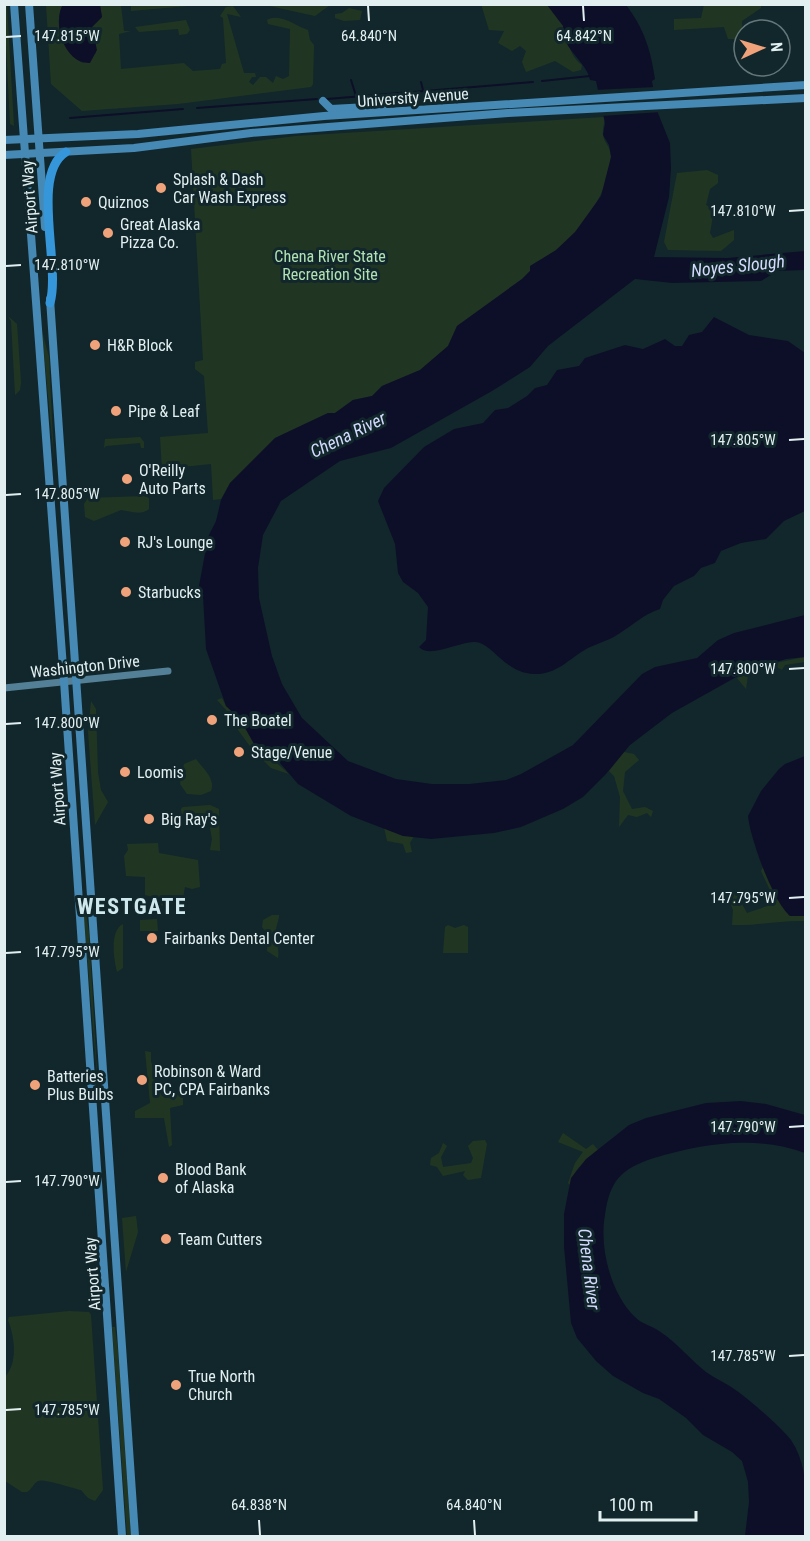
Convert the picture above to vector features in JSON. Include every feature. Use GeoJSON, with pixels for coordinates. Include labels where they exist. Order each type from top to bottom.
{"type":"FeatureCollection","features":[{"type":"Feature","properties":{"kind":"highway"},"geometry":{"type":"LineString","coordinates":[[50,303],[54,285],[48,181],[58,158],[66,152]]}},
{"type":"Feature","properties":{"kind":"main road","name":"Airport Way"},"geometry":{"type":"LineString","coordinates":[[14,4],[64,681],[122,1536]]}},
{"type":"Feature","properties":{"kind":"main road","name":"Airport Way"},"geometry":{"type":"LineString","coordinates":[[29,4],[135,1536]]}},
{"type":"Feature","properties":{"kind":"main road","name":"University Avenue"},"geometry":{"type":"LineString","coordinates":[[4,140],[138,134],[390,112],[806,85]]}},
{"type":"Feature","properties":{"kind":"main road","name":"University Avenue"},"geometry":{"type":"LineString","coordinates":[[4,155],[150,147],[346,125],[585,109],[806,98]]}},
{"type":"Feature","properties":{"kind":"main road"},"geometry":{"type":"LineString","coordinates":[[323,101],[328,109],[368,107],[390,112]]}},
{"type":"Feature","properties":{"kind":"street","name":"Washington Drive"},"geometry":{"type":"LineString","coordinates":[[4,688],[168,671]]}},
{"type":"Feature","properties":{"kind":"green space"},"geometry":{"type":"Polygon","coordinates":[[[187,4],[188,6],[131,11],[131,6],[187,4]]]}},
{"type":"Feature","properties":{"kind":"green space"},"geometry":{"type":"Polygon","coordinates":[[[481,4],[547,5],[562,23],[571,52],[582,65],[581,70],[573,72],[555,61],[526,72],[522,62],[526,51],[520,46],[512,51],[498,43],[504,31],[489,30],[481,4]]]}},
{"type":"Feature","properties":{"kind":"green space"},"geometry":{"type":"Polygon","coordinates":[[[4,5],[7,5],[14,126],[10,124],[4,5]]]}},
{"type":"Feature","properties":{"kind":"green space"},"geometry":{"type":"Polygon","coordinates":[[[46,5],[63,5],[59,30],[70,53],[83,63],[96,53],[92,27],[102,17],[100,5],[121,5],[124,31],[131,31],[119,34],[121,69],[184,63],[193,71],[220,69],[222,64],[226,63],[223,18],[220,16],[226,7],[233,6],[241,17],[227,14],[244,73],[255,73],[256,77],[252,77],[249,82],[253,85],[260,77],[266,77],[273,83],[276,76],[283,79],[289,76],[290,29],[268,24],[267,20],[283,19],[308,30],[310,40],[314,45],[313,84],[311,87],[178,104],[82,111],[51,84],[46,5]]]}},
{"type":"Feature","properties":{"kind":"green space"},"geometry":{"type":"Polygon","coordinates":[[[265,5],[330,5],[315,16],[265,5]]]}},
{"type":"Feature","properties":{"kind":"green space"},"geometry":{"type":"Polygon","coordinates":[[[704,5],[761,5],[761,8],[746,18],[732,18],[732,39],[728,39],[724,27],[674,30],[674,19],[701,18],[704,5]]]}},
{"type":"Feature","properties":{"kind":"green space"},"geometry":{"type":"Polygon","coordinates":[[[349,8],[362,11],[360,20],[344,21],[335,18],[335,14],[342,13],[349,8]]]}},
{"type":"Feature","properties":{"kind":"green space"},"geometry":{"type":"Polygon","coordinates":[[[186,20],[190,30],[187,34],[179,35],[178,29],[139,32],[135,27],[186,20]]]}},
{"type":"Feature","properties":{"kind":"green space","name":"Chena River State Recreation Site"},"geometry":{"type":"Polygon","coordinates":[[[604,117],[603,135],[611,153],[609,169],[600,196],[584,222],[564,244],[530,266],[530,271],[522,279],[457,326],[448,346],[420,370],[382,386],[372,396],[353,400],[335,413],[328,413],[275,438],[230,483],[221,499],[213,500],[211,464],[162,469],[160,437],[208,433],[204,376],[195,369],[195,362],[203,360],[191,149],[296,136],[604,117]]]}},
{"type":"Feature","properties":{"kind":"green space"},"geometry":{"type":"Polygon","coordinates":[[[707,170],[718,175],[718,183],[710,189],[706,205],[714,210],[710,233],[713,238],[734,230],[734,240],[721,251],[668,250],[664,242],[677,173],[707,170]]]}},
{"type":"Feature","properties":{"kind":"green space"},"geometry":{"type":"Polygon","coordinates":[[[8,316],[17,324],[21,382],[20,390],[15,395],[11,321],[8,316]]]}},
{"type":"Feature","properties":{"kind":"green space"},"geometry":{"type":"Polygon","coordinates":[[[42,331],[49,357],[54,460],[42,331]]]}},
{"type":"Feature","properties":{"kind":"green space"},"geometry":{"type":"Polygon","coordinates":[[[140,437],[144,442],[144,448],[141,448],[140,443],[104,448],[105,439],[140,437]]]}},
{"type":"Feature","properties":{"kind":"green space"},"geometry":{"type":"Polygon","coordinates":[[[144,496],[149,498],[149,509],[146,511],[121,510],[94,521],[85,517],[84,504],[88,498],[144,496]]]}},
{"type":"Feature","properties":{"kind":"green space"},"geometry":{"type":"Polygon","coordinates":[[[805,657],[805,662],[785,665],[782,670],[773,665],[748,675],[746,689],[737,678],[765,665],[805,657]]]}},
{"type":"Feature","properties":{"kind":"green space"},"geometry":{"type":"Polygon","coordinates":[[[222,698],[226,706],[240,719],[254,743],[289,774],[271,768],[252,749],[238,730],[237,722],[217,700],[222,698]]]}},
{"type":"Feature","properties":{"kind":"green space"},"geometry":{"type":"Polygon","coordinates":[[[91,701],[96,709],[98,772],[101,790],[108,802],[95,825],[88,732],[91,701]]]}},
{"type":"Feature","properties":{"kind":"green space"},"geometry":{"type":"Polygon","coordinates":[[[624,752],[634,754],[639,760],[625,772],[623,791],[632,809],[645,807],[653,811],[651,817],[647,813],[637,817],[628,815],[619,827],[620,797],[614,776],[609,771],[624,752]]]}},
{"type":"Feature","properties":{"kind":"green space"},"geometry":{"type":"Polygon","coordinates":[[[196,759],[212,782],[211,791],[201,795],[187,794],[180,784],[184,764],[196,759]]]}},
{"type":"Feature","properties":{"kind":"green space"},"geometry":{"type":"Polygon","coordinates":[[[210,805],[219,809],[220,851],[210,850],[212,839],[208,817],[182,818],[181,809],[183,807],[210,805]]]}},
{"type":"Feature","properties":{"kind":"green space"},"geometry":{"type":"Polygon","coordinates":[[[384,827],[403,836],[414,836],[410,843],[412,852],[406,853],[403,844],[387,841],[384,827]]]}},
{"type":"Feature","properties":{"kind":"green space"},"geometry":{"type":"Polygon","coordinates":[[[158,843],[159,853],[198,860],[200,887],[192,889],[185,887],[182,903],[152,907],[151,903],[157,898],[145,895],[145,877],[126,876],[124,856],[128,850],[127,844],[158,843]]]}},
{"type":"Feature","properties":{"kind":"green space"},"geometry":{"type":"Polygon","coordinates":[[[763,867],[779,901],[790,916],[805,916],[805,921],[732,925],[733,910],[725,889],[736,893],[747,913],[776,903],[761,871],[763,867]]]}},
{"type":"Feature","properties":{"kind":"green space"},"geometry":{"type":"Polygon","coordinates":[[[83,906],[85,906],[89,933],[98,1089],[83,906]]]}},
{"type":"Feature","properties":{"kind":"green space"},"geometry":{"type":"Polygon","coordinates":[[[272,915],[279,915],[276,929],[278,958],[267,951],[268,935],[262,927],[263,920],[272,915]]]}},
{"type":"Feature","properties":{"kind":"green space"},"geometry":{"type":"Polygon","coordinates":[[[157,919],[158,931],[140,931],[140,920],[157,919]]]}},
{"type":"Feature","properties":{"kind":"green space"},"geometry":{"type":"Polygon","coordinates":[[[123,924],[123,968],[117,972],[114,939],[123,924]]]}},
{"type":"Feature","properties":{"kind":"green space"},"geometry":{"type":"Polygon","coordinates":[[[448,925],[455,928],[464,925],[468,927],[468,953],[443,953],[445,927],[448,925]]]}},
{"type":"Feature","properties":{"kind":"green space"},"geometry":{"type":"Polygon","coordinates":[[[145,1051],[151,1052],[151,1061],[161,1095],[165,1098],[180,1094],[183,1097],[183,1105],[170,1108],[172,1145],[169,1147],[164,1118],[135,1118],[135,1111],[150,1103],[145,1051]]]}},
{"type":"Feature","properties":{"kind":"green space"},"geometry":{"type":"Polygon","coordinates":[[[563,1133],[586,1149],[593,1144],[598,1150],[574,1174],[571,1186],[568,1183],[575,1163],[583,1152],[558,1142],[563,1133]]]}},
{"type":"Feature","properties":{"kind":"green space"},"geometry":{"type":"Polygon","coordinates":[[[485,1140],[487,1144],[481,1178],[468,1180],[463,1175],[465,1171],[443,1176],[437,1167],[430,1165],[431,1158],[439,1153],[443,1143],[447,1146],[441,1157],[443,1167],[471,1163],[473,1158],[468,1146],[473,1141],[485,1140]]]}},
{"type":"Feature","properties":{"kind":"green space"},"geometry":{"type":"Polygon","coordinates":[[[136,1216],[138,1232],[126,1272],[122,1218],[136,1216]]]}},
{"type":"Feature","properties":{"kind":"green space"},"geometry":{"type":"Polygon","coordinates":[[[69,1311],[89,1312],[91,1315],[103,1490],[95,1501],[88,1498],[81,1490],[51,1482],[38,1481],[27,1492],[22,1492],[5,1481],[5,1377],[14,1358],[9,1317],[69,1311]]]}},
{"type":"Feature","properties":{"kind":"green space"},"geometry":{"type":"Polygon","coordinates":[[[112,1327],[115,1327],[118,1351],[131,1536],[127,1536],[112,1327]]]}},
{"type":"Feature","properties":{"kind":"water"},"geometry":{"type":"Polygon","coordinates":[[[63,4],[100,5],[102,17],[92,27],[97,50],[90,63],[81,62],[67,50],[59,21],[63,4]]]}},
{"type":"Feature","properties":{"kind":"water"},"geometry":{"type":"Polygon","coordinates":[[[547,5],[626,5],[642,31],[649,49],[655,79],[652,81],[658,113],[670,143],[669,197],[654,257],[727,258],[805,251],[805,270],[777,271],[761,281],[672,283],[635,279],[548,346],[530,367],[492,391],[391,448],[340,461],[281,501],[263,535],[258,568],[259,598],[272,656],[282,684],[302,718],[348,761],[396,779],[432,784],[469,784],[506,780],[573,745],[642,674],[655,667],[697,658],[718,640],[734,633],[805,615],[805,657],[786,659],[747,671],[672,713],[630,745],[583,797],[563,809],[521,827],[494,833],[431,839],[403,836],[351,816],[298,784],[280,763],[254,744],[240,719],[226,706],[206,649],[203,596],[199,586],[208,537],[216,521],[221,500],[230,483],[275,438],[328,413],[335,413],[353,400],[372,396],[382,386],[420,370],[448,346],[457,326],[522,279],[530,271],[530,266],[556,250],[575,232],[601,196],[611,157],[609,145],[603,135],[605,123],[596,81],[590,80],[588,73],[569,48],[563,34],[563,26],[547,5]]]}},
{"type":"Feature","properties":{"kind":"water"},"geometry":{"type":"Polygon","coordinates":[[[714,317],[749,335],[788,341],[805,353],[805,511],[784,521],[766,539],[741,543],[721,551],[715,563],[701,568],[694,576],[674,586],[663,600],[660,609],[642,617],[622,632],[548,672],[534,674],[515,669],[488,647],[475,642],[430,651],[419,647],[426,640],[428,607],[418,593],[403,582],[398,573],[395,544],[378,501],[384,488],[424,447],[454,429],[483,423],[495,410],[508,408],[535,388],[547,385],[557,370],[579,366],[585,358],[625,345],[643,349],[665,339],[675,346],[682,346],[689,335],[702,332],[714,317]]]}},
{"type":"Feature","properties":{"kind":"water"},"geometry":{"type":"Polygon","coordinates":[[[805,756],[805,916],[790,916],[783,909],[763,869],[748,816],[761,791],[779,769],[805,756]]]}},
{"type":"Feature","properties":{"kind":"water","name":"Chena River"},"geometry":{"type":"Polygon","coordinates":[[[741,1101],[766,1104],[805,1115],[805,1153],[767,1144],[730,1143],[692,1148],[642,1162],[625,1172],[610,1193],[604,1228],[606,1256],[619,1296],[635,1317],[674,1342],[706,1372],[743,1395],[791,1440],[801,1462],[806,1486],[805,1536],[745,1536],[749,1502],[748,1482],[742,1461],[732,1452],[703,1435],[686,1418],[659,1399],[613,1376],[596,1361],[577,1338],[571,1323],[564,1247],[564,1214],[571,1178],[586,1159],[629,1125],[646,1118],[706,1103],[741,1101]]]}},
{"type":"Feature","properties":{"kind":"pier"},"geometry":{"type":"Polygon","coordinates":[[[656,87],[661,112],[601,116],[595,90],[656,87]]]}},
{"type":"Feature","properties":{"kind":"waterway"},"geometry":{"type":"LineString","coordinates":[[542,81],[590,76]]}},
{"type":"Feature","properties":{"kind":"waterway"},"geometry":{"type":"LineString","coordinates":[[351,80],[356,96]]}},
{"type":"Feature","properties":{"kind":"waterway"},"geometry":{"type":"LineString","coordinates":[[421,82],[423,90]]}},
{"type":"Feature","properties":{"kind":"waterway"},"geometry":{"type":"LineString","coordinates":[[327,99],[533,82]]}},
{"type":"Feature","properties":{"kind":"waterway"},"geometry":{"type":"LineString","coordinates":[[197,108],[317,99]]}},
{"type":"Feature","properties":{"kind":"waterway"},"geometry":{"type":"LineString","coordinates":[[70,118],[183,109]]}},
{"type":"Feature","properties":{"kind":"place","name":"Splash & Dash Car Wash Express"},"geometry":{"type":"Point","coordinates":[161,188]}},
{"type":"Feature","properties":{"kind":"place","name":"Quiznos"},"geometry":{"type":"Point","coordinates":[86,202]}},
{"type":"Feature","properties":{"kind":"place","name":"Great Alaska Pizza Co."},"geometry":{"type":"Point","coordinates":[108,233]}},
{"type":"Feature","properties":{"kind":"place","name":"H&R Block"},"geometry":{"type":"Point","coordinates":[95,345]}},
{"type":"Feature","properties":{"kind":"place","name":"Pipe & Leaf"},"geometry":{"type":"Point","coordinates":[116,411]}},
{"type":"Feature","properties":{"kind":"place","name":"O'Reilly Auto Parts"},"geometry":{"type":"Point","coordinates":[127,479]}},
{"type":"Feature","properties":{"kind":"place","name":"RJ's Lounge"},"geometry":{"type":"Point","coordinates":[125,542]}},
{"type":"Feature","properties":{"kind":"place","name":"Starbucks"},"geometry":{"type":"Point","coordinates":[126,592]}},
{"type":"Feature","properties":{"kind":"place","name":"The Boatel"},"geometry":{"type":"Point","coordinates":[212,720]}},
{"type":"Feature","properties":{"kind":"place","name":"Stage/Venue"},"geometry":{"type":"Point","coordinates":[239,752]}},
{"type":"Feature","properties":{"kind":"place","name":"Loomis"},"geometry":{"type":"Point","coordinates":[125,772]}},
{"type":"Feature","properties":{"kind":"place","name":"Big Ray's"},"geometry":{"type":"Point","coordinates":[149,819]}},
{"type":"Feature","properties":{"kind":"place","name":"Fairbanks Dental Center"},"geometry":{"type":"Point","coordinates":[152,938]}},
{"type":"Feature","properties":{"kind":"place","name":"Robinson & Ward PC, CPA Fairbanks"},"geometry":{"type":"Point","coordinates":[142,1080]}},
{"type":"Feature","properties":{"kind":"place","name":"Batteries Plus Bulbs"},"geometry":{"type":"Point","coordinates":[35,1085]}},
{"type":"Feature","properties":{"kind":"place","name":"Blood Bank of Alaska"},"geometry":{"type":"Point","coordinates":[163,1178]}},
{"type":"Feature","properties":{"kind":"place","name":"Team Cutters"},"geometry":{"type":"Point","coordinates":[166,1239]}},
{"type":"Feature","properties":{"kind":"place","name":"True North Church"},"geometry":{"type":"Point","coordinates":[176,1385]}},
{"type":"Feature","properties":{"kind":"district","name":"WESTGATE"},"geometry":{"type":"Point","coordinates":[132,906]}},
{"type":"Feature","properties":{"kind":"water label","name":"Noyes Slough"},"geometry":{"type":"Point","coordinates":[738,266]}}]}
